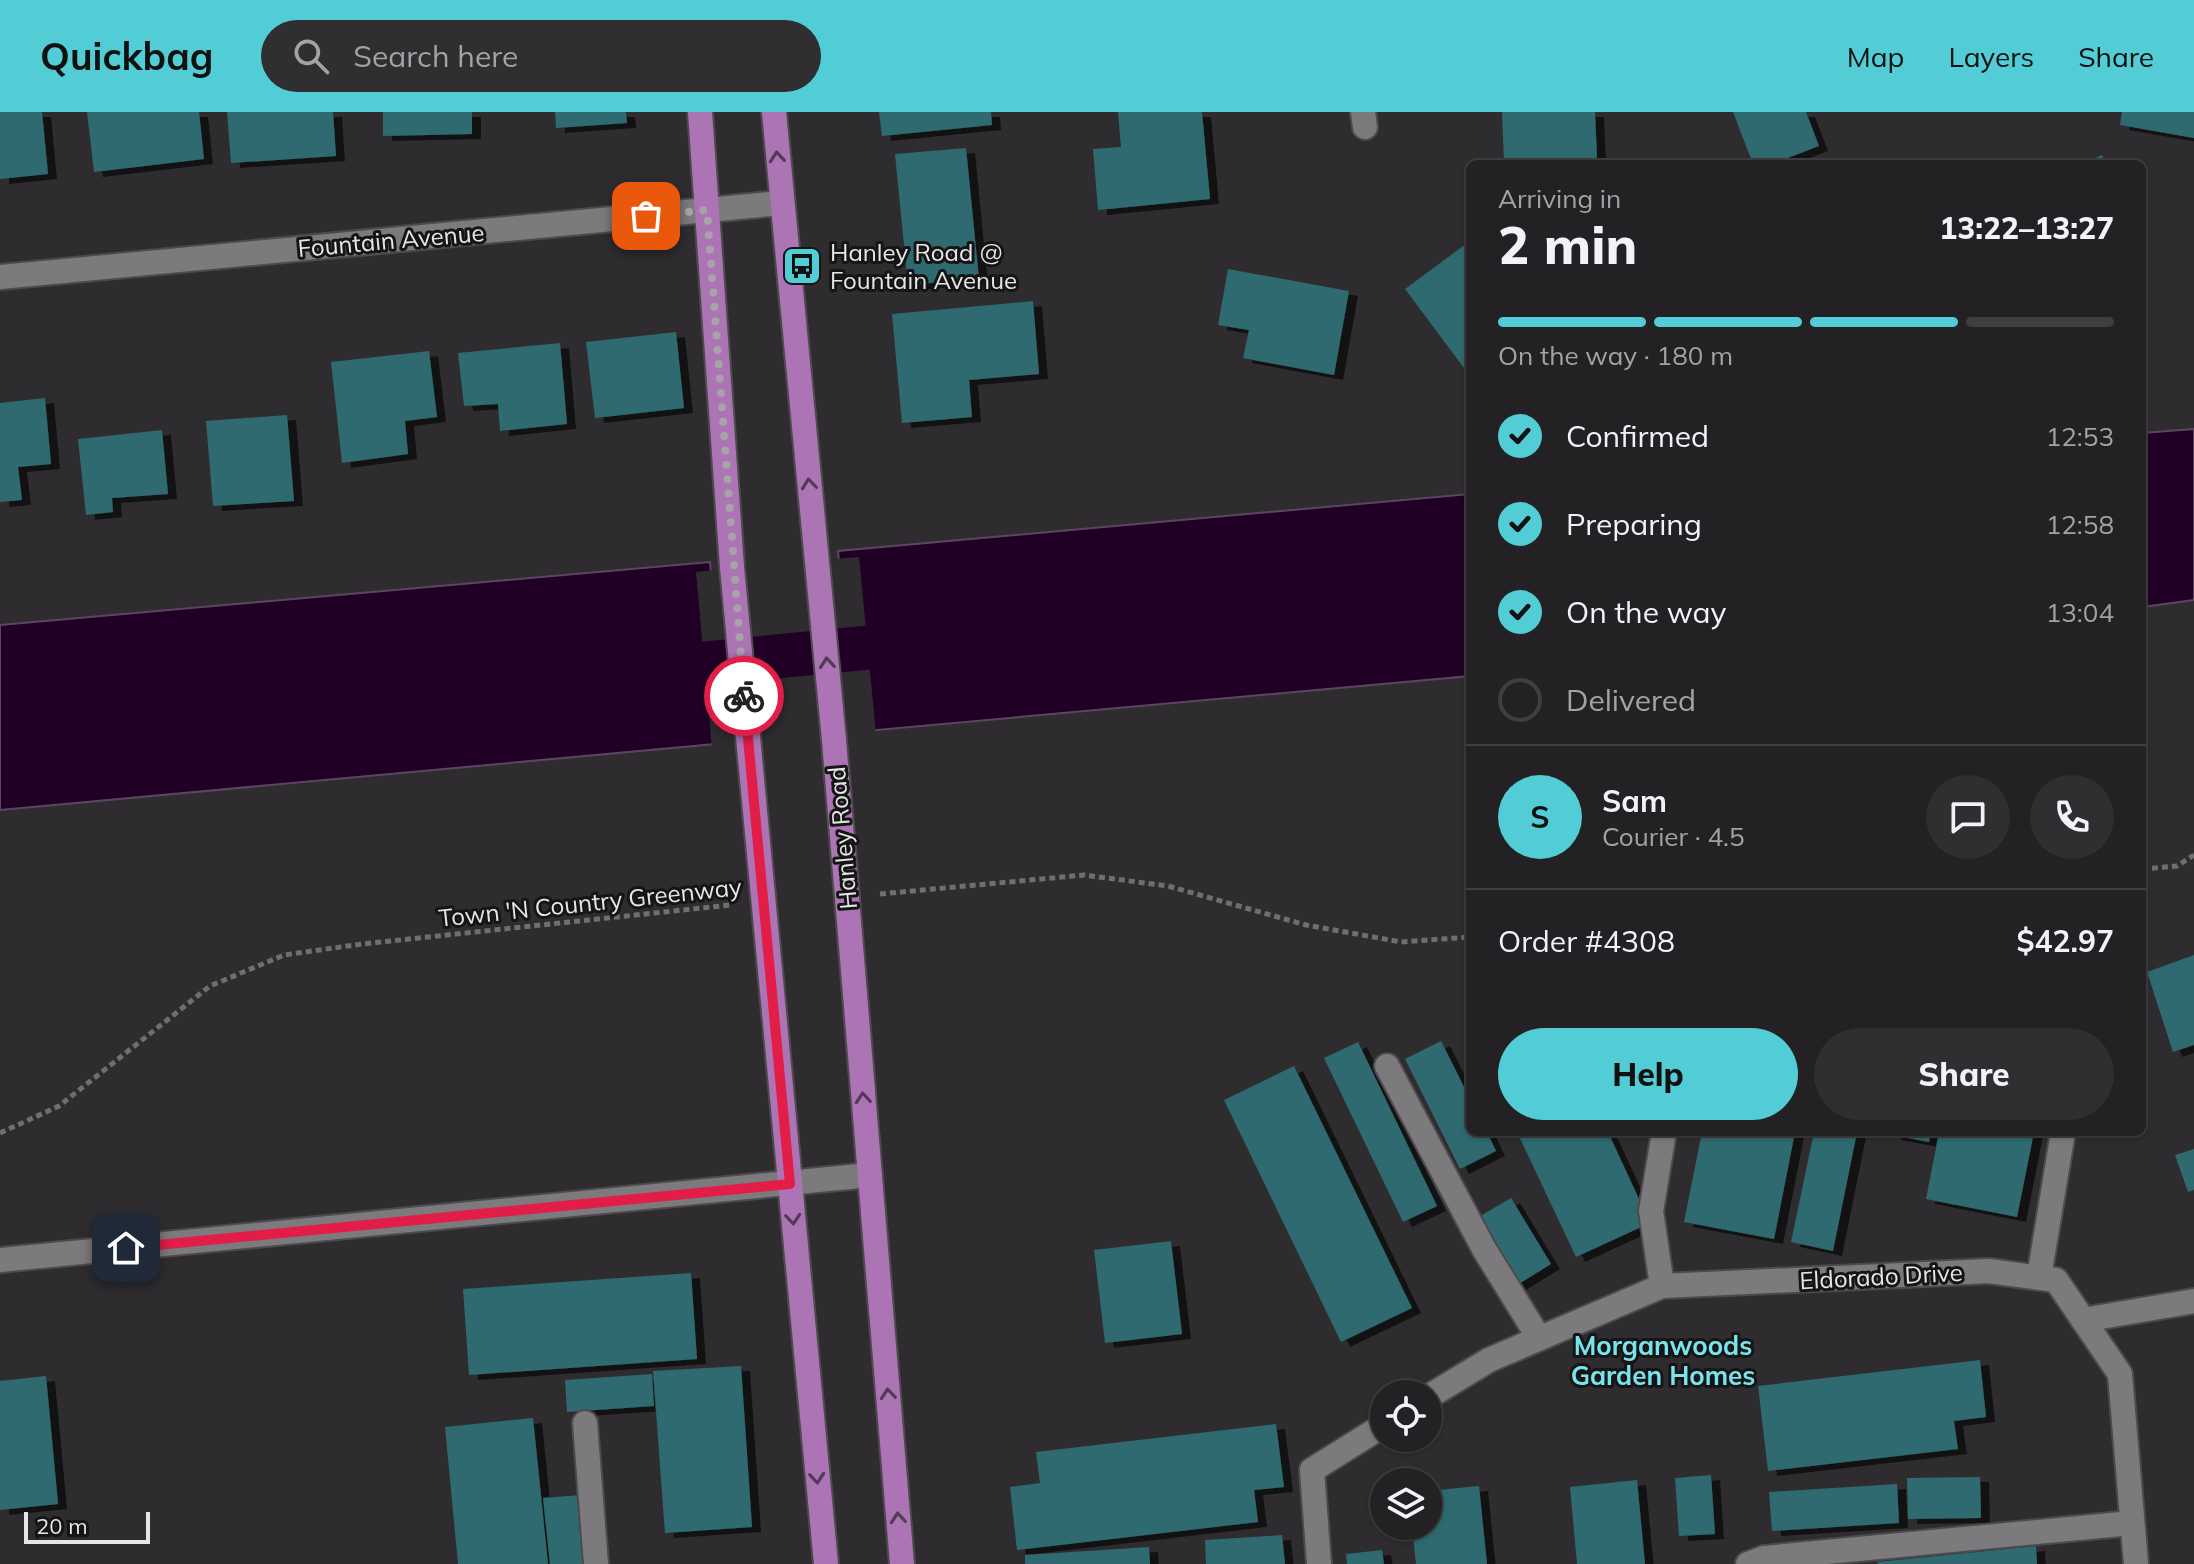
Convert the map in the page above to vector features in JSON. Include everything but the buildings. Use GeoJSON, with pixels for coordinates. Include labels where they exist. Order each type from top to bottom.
{"type":"FeatureCollection","features":[{"type":"Feature","properties":{"kind":"main road"},"geometry":{"type":"LineString","coordinates":[[700,112],[732,567],[826,1564]]}},
{"type":"Feature","properties":{"kind":"main road","name":"Hanley Road"},"geometry":{"type":"LineString","coordinates":[[774,112],[834,740],[902,1564]]}},
{"type":"Feature","properties":{"kind":"street","name":"Fountain Avenue"},"geometry":{"type":"LineString","coordinates":[[0,277],[781,203]]}},
{"type":"Feature","properties":{"kind":"street"},"geometry":{"type":"LineString","coordinates":[[1387,1066],[1484,1249],[1539,1338]]}},
{"type":"Feature","properties":{"kind":"street"},"geometry":{"type":"LineString","coordinates":[[1662,1286],[1651,1211],[1663,1136]]}},
{"type":"Feature","properties":{"kind":"street"},"geometry":{"type":"LineString","coordinates":[[2039,1277],[2062,1136]]}},
{"type":"Feature","properties":{"kind":"street"},"geometry":{"type":"LineString","coordinates":[[0,1260],[870,1175]]}},
{"type":"Feature","properties":{"kind":"street","name":"Eldorado Drive"},"geometry":{"type":"LineString","coordinates":[[1442,1389],[1489,1360],[1662,1286],[1989,1271],[2056,1280],[2120,1374],[2136,1564]]}},
{"type":"Feature","properties":{"kind":"street"},"geometry":{"type":"LineString","coordinates":[[2083,1320],[2194,1301]]}},
{"type":"Feature","properties":{"kind":"street"},"geometry":{"type":"LineString","coordinates":[[585,1423],[596,1564]]}},
{"type":"Feature","properties":{"kind":"street"},"geometry":{"type":"LineString","coordinates":[[1319,1564],[1312,1470],[1370,1434]]}},
{"type":"Feature","properties":{"kind":"street"},"geometry":{"type":"LineString","coordinates":[[1748,1564],[1764,1558],[2132,1523]]}},
{"type":"Feature","properties":{"kind":"path"},"geometry":{"type":"LineString","coordinates":[[2146,869],[2177,866],[2194,855]]}},
{"type":"Feature","properties":{"kind":"path"},"geometry":{"type":"LineString","coordinates":[[847,897],[1084,875],[1168,886],[1306,925],[1401,942],[1466,937]]}},
{"type":"Feature","properties":{"kind":"path","name":"Town 'N Country Greenway"},"geometry":{"type":"LineString","coordinates":[[0,1133],[59,1106],[210,986],[284,955],[597,918],[765,903]]}},
{"type":"Feature","properties":{"kind":"shaded area"},"geometry":{"type":"Polygon","coordinates":[[[2194,429],[2194,600],[2146,606],[2146,433],[2194,429]]]}},
{"type":"Feature","properties":{"kind":"shaded area"},"geometry":{"type":"Polygon","coordinates":[[[1466,494],[1466,676],[855,732],[838,551],[1466,494]]]}},
{"type":"Feature","properties":{"kind":"shaded area"},"geometry":{"type":"Polygon","coordinates":[[[710,562],[726,743],[0,810],[0,625],[710,562]]]}},
{"type":"Feature","properties":{"kind":"pier"},"geometry":{"type":"Polygon","coordinates":[[[859,557],[876,734],[855,736],[851,732],[835,559],[859,557]]]}},
{"type":"Feature","properties":{"kind":"pier"},"geometry":{"type":"Polygon","coordinates":[[[715,570],[730,743],[727,747],[712,749],[696,572],[715,570]]]}},
{"type":"Feature","properties":{"kind":"waterway"},"geometry":{"type":"LineString","coordinates":[[659,668],[905,644]]}},
{"type":"Feature","properties":{"kind":"way so far"},"geometry":{"type":"LineString","coordinates":[[646,216],[707,210],[744,696]]}},
{"type":"Feature","properties":{"kind":"place","name":"Hanley Road @ Fountain Avenue"},"geometry":{"type":"Point","coordinates":[802,266]}},
{"type":"Feature","properties":{"kind":"district","name":"Morganwoods Garden Homes"},"geometry":{"type":"Point","coordinates":[1663,1360]}},
{"type":"Feature","properties":{"kind":"route"},"geometry":{"type":"LineString","coordinates":[[126,1248],[790,1184],[744,696]]}}]}
